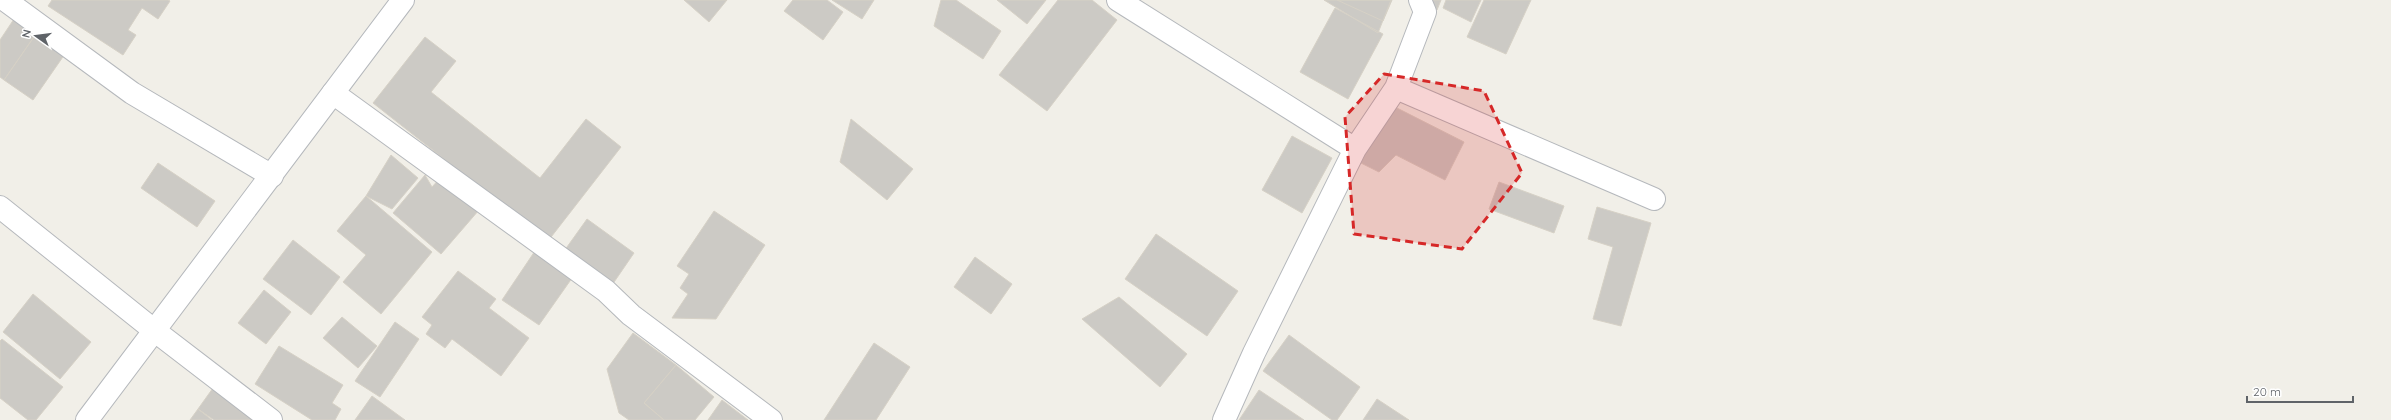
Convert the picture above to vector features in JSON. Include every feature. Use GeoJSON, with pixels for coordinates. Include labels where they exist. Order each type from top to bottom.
{"type":"FeatureCollection","features":[{"type":"Feature","properties":{"kind":"street"},"geometry":{"type":"LineString","coordinates":[[5,0],[132,93],[272,176]]}},
{"type":"Feature","properties":{"kind":"street"},"geometry":{"type":"LineString","coordinates":[[87,420],[403,0]]}},
{"type":"Feature","properties":{"kind":"street"},"geometry":{"type":"LineString","coordinates":[[1118,0],[1355,150]]}},
{"type":"Feature","properties":{"kind":"street"},"geometry":{"type":"LineString","coordinates":[[1224,420],[1254,353],[1355,150],[1396,88],[1425,12],[1420,0]]}},
{"type":"Feature","properties":{"kind":"street"},"geometry":{"type":"LineString","coordinates":[[1396,88],[1654,199]]}},
{"type":"Feature","properties":{"kind":"street"},"geometry":{"type":"LineString","coordinates":[[333,93],[606,291],[631,315],[771,420]]}},
{"type":"Feature","properties":{"kind":"street"},"geometry":{"type":"LineString","coordinates":[[0,207],[155,331],[271,420]]}},
{"type":"Feature","properties":{"kind":"highlighted area"},"geometry":{"type":"Polygon","coordinates":[[[1384,74],[1484,91],[1522,173],[1462,249],[1354,234],[1345,117],[1384,74]]]}},
{"type":"Feature","properties":{"kind":"building"},"geometry":{"type":"Polygon","coordinates":[[[52,0],[170,1],[158,19],[142,8],[128,30],[136,35],[123,55],[48,6],[52,0]]]}},
{"type":"Feature","properties":{"kind":"building"},"geometry":{"type":"Polygon","coordinates":[[[684,0],[727,0],[709,22],[684,0]]]}},
{"type":"Feature","properties":{"kind":"building"},"geometry":{"type":"Polygon","coordinates":[[[793,0],[827,0],[843,12],[823,40],[784,11],[793,0]]]}},
{"type":"Feature","properties":{"kind":"building"},"geometry":{"type":"Polygon","coordinates":[[[832,0],[874,0],[862,19],[832,0]]]}},
{"type":"Feature","properties":{"kind":"building"},"geometry":{"type":"Polygon","coordinates":[[[941,0],[956,0],[1001,31],[983,59],[934,26],[941,0]]]}},
{"type":"Feature","properties":{"kind":"building"},"geometry":{"type":"Polygon","coordinates":[[[997,0],[1046,0],[1027,24],[997,0]]]}},
{"type":"Feature","properties":{"kind":"building"},"geometry":{"type":"Polygon","coordinates":[[[1058,0],[1092,0],[1117,20],[1047,111],[999,75],[1058,0]]]}},
{"type":"Feature","properties":{"kind":"building"},"geometry":{"type":"Polygon","coordinates":[[[1324,0],[1391,0],[1378,33],[1324,0]]]}},
{"type":"Feature","properties":{"kind":"building"},"geometry":{"type":"Polygon","coordinates":[[[1337,0],[1392,0],[1383,21],[1337,0]]]}},
{"type":"Feature","properties":{"kind":"building"},"geometry":{"type":"Polygon","coordinates":[[[1426,0],[1441,0],[1437,10],[1426,0]]]}},
{"type":"Feature","properties":{"kind":"building"},"geometry":{"type":"Polygon","coordinates":[[[1446,0],[1481,0],[1471,22],[1443,8],[1446,0]]]}},
{"type":"Feature","properties":{"kind":"building"},"geometry":{"type":"Polygon","coordinates":[[[1484,0],[1531,0],[1506,54],[1467,37],[1484,0]]]}},
{"type":"Feature","properties":{"kind":"building"},"geometry":{"type":"Polygon","coordinates":[[[1335,8],[1383,34],[1348,99],[1300,72],[1335,8]]]}},
{"type":"Feature","properties":{"kind":"building"},"geometry":{"type":"Polygon","coordinates":[[[16,16],[38,31],[4,80],[0,77],[0,40],[16,16]]]}},
{"type":"Feature","properties":{"kind":"building"},"geometry":{"type":"Polygon","coordinates":[[[38,31],[67,51],[33,100],[4,80],[38,31]]]}},
{"type":"Feature","properties":{"kind":"building"},"geometry":{"type":"Polygon","coordinates":[[[425,37],[456,61],[431,92],[540,178],[586,119],[621,147],[548,241],[373,103],[425,37]]]}},
{"type":"Feature","properties":{"kind":"building"},"geometry":{"type":"Polygon","coordinates":[[[1391,105],[1464,142],[1445,180],[1396,155],[1379,172],[1361,163],[1391,105]]]}},
{"type":"Feature","properties":{"kind":"building"},"geometry":{"type":"Polygon","coordinates":[[[851,119],[913,169],[887,200],[840,162],[851,119]]]}},
{"type":"Feature","properties":{"kind":"building"},"geometry":{"type":"Polygon","coordinates":[[[1292,136],[1332,158],[1302,213],[1262,190],[1292,136]]]}},
{"type":"Feature","properties":{"kind":"building"},"geometry":{"type":"Polygon","coordinates":[[[391,155],[418,178],[392,209],[366,196],[391,155]]]}},
{"type":"Feature","properties":{"kind":"building"},"geometry":{"type":"Polygon","coordinates":[[[158,163],[215,201],[197,227],[141,188],[158,163]]]}},
{"type":"Feature","properties":{"kind":"building"},"geometry":{"type":"Polygon","coordinates":[[[425,175],[432,187],[441,177],[479,210],[441,254],[393,213],[425,175]]]}},
{"type":"Feature","properties":{"kind":"building"},"geometry":{"type":"Polygon","coordinates":[[[1499,182],[1564,206],[1554,233],[1489,209],[1499,182]]]}},
{"type":"Feature","properties":{"kind":"building"},"geometry":{"type":"Polygon","coordinates":[[[366,196],[432,252],[381,314],[343,282],[366,255],[337,231],[366,196]]]}},
{"type":"Feature","properties":{"kind":"building"},"geometry":{"type":"Polygon","coordinates":[[[1597,207],[1651,223],[1621,326],[1593,319],[1613,247],[1588,239],[1597,207]]]}},
{"type":"Feature","properties":{"kind":"building"},"geometry":{"type":"Polygon","coordinates":[[[714,211],[765,245],[716,319],[672,318],[688,294],[680,288],[689,274],[677,266],[714,211]]]}},
{"type":"Feature","properties":{"kind":"building"},"geometry":{"type":"Polygon","coordinates":[[[587,219],[634,253],[610,288],[562,254],[587,219]]]}},
{"type":"Feature","properties":{"kind":"building"},"geometry":{"type":"Polygon","coordinates":[[[1156,234],[1238,291],[1207,336],[1125,279],[1156,234]]]}},
{"type":"Feature","properties":{"kind":"building"},"geometry":{"type":"Polygon","coordinates":[[[293,240],[340,277],[311,315],[263,279],[293,240]]]}},
{"type":"Feature","properties":{"kind":"building"},"geometry":{"type":"Polygon","coordinates":[[[539,245],[577,271],[539,325],[502,300],[539,245]]]}},
{"type":"Feature","properties":{"kind":"building"},"geometry":{"type":"Polygon","coordinates":[[[975,257],[1012,284],[991,314],[954,287],[975,257]]]}},
{"type":"Feature","properties":{"kind":"building"},"geometry":{"type":"Polygon","coordinates":[[[458,271],[496,299],[489,308],[529,338],[501,376],[452,339],[445,348],[426,334],[432,325],[422,317],[458,271]]]}},
{"type":"Feature","properties":{"kind":"building"},"geometry":{"type":"Polygon","coordinates":[[[264,290],[291,312],[266,344],[238,323],[264,290]]]}},
{"type":"Feature","properties":{"kind":"building"},"geometry":{"type":"Polygon","coordinates":[[[33,294],[91,342],[60,379],[3,332],[33,294]]]}},
{"type":"Feature","properties":{"kind":"building"},"geometry":{"type":"Polygon","coordinates":[[[1119,297],[1187,354],[1160,387],[1082,319],[1119,297]]]}},
{"type":"Feature","properties":{"kind":"building"},"geometry":{"type":"Polygon","coordinates":[[[342,317],[377,346],[358,368],[323,338],[342,317]]]}},
{"type":"Feature","properties":{"kind":"building"},"geometry":{"type":"Polygon","coordinates":[[[395,322],[419,339],[380,397],[355,381],[395,322]]]}},
{"type":"Feature","properties":{"kind":"building"},"geometry":{"type":"Polygon","coordinates":[[[633,333],[676,365],[644,403],[664,420],[629,420],[619,413],[607,369],[633,333]]]}},
{"type":"Feature","properties":{"kind":"building"},"geometry":{"type":"Polygon","coordinates":[[[1289,335],[1360,387],[1337,420],[1332,420],[1263,371],[1289,335]]]}},
{"type":"Feature","properties":{"kind":"building"},"geometry":{"type":"Polygon","coordinates":[[[2,339],[63,387],[36,420],[28,420],[0,398],[0,341],[2,339]]]}},
{"type":"Feature","properties":{"kind":"building"},"geometry":{"type":"Polygon","coordinates":[[[874,343],[910,367],[876,420],[824,420],[874,343]]]}},
{"type":"Feature","properties":{"kind":"building"},"geometry":{"type":"Polygon","coordinates":[[[279,346],[343,385],[332,403],[341,409],[335,420],[312,420],[255,384],[279,346]]]}},
{"type":"Feature","properties":{"kind":"building"},"geometry":{"type":"Polygon","coordinates":[[[676,365],[714,397],[695,420],[664,420],[644,403],[676,365]]]}},
{"type":"Feature","properties":{"kind":"building"},"geometry":{"type":"Polygon","coordinates":[[[213,388],[258,420],[214,420],[198,409],[213,388]]]}},
{"type":"Feature","properties":{"kind":"building"},"geometry":{"type":"Polygon","coordinates":[[[1259,390],[1304,420],[1239,420],[1259,390]]]}},
{"type":"Feature","properties":{"kind":"building"},"geometry":{"type":"Polygon","coordinates":[[[372,396],[405,420],[355,420],[372,396]]]}},
{"type":"Feature","properties":{"kind":"building"},"geometry":{"type":"Polygon","coordinates":[[[1377,399],[1409,420],[1363,420],[1377,399]]]}},
{"type":"Feature","properties":{"kind":"building"},"geometry":{"type":"Polygon","coordinates":[[[722,400],[748,420],[708,420],[722,400]]]}},
{"type":"Feature","properties":{"kind":"building"},"geometry":{"type":"Polygon","coordinates":[[[198,409],[212,420],[190,420],[198,409]]]}}]}
